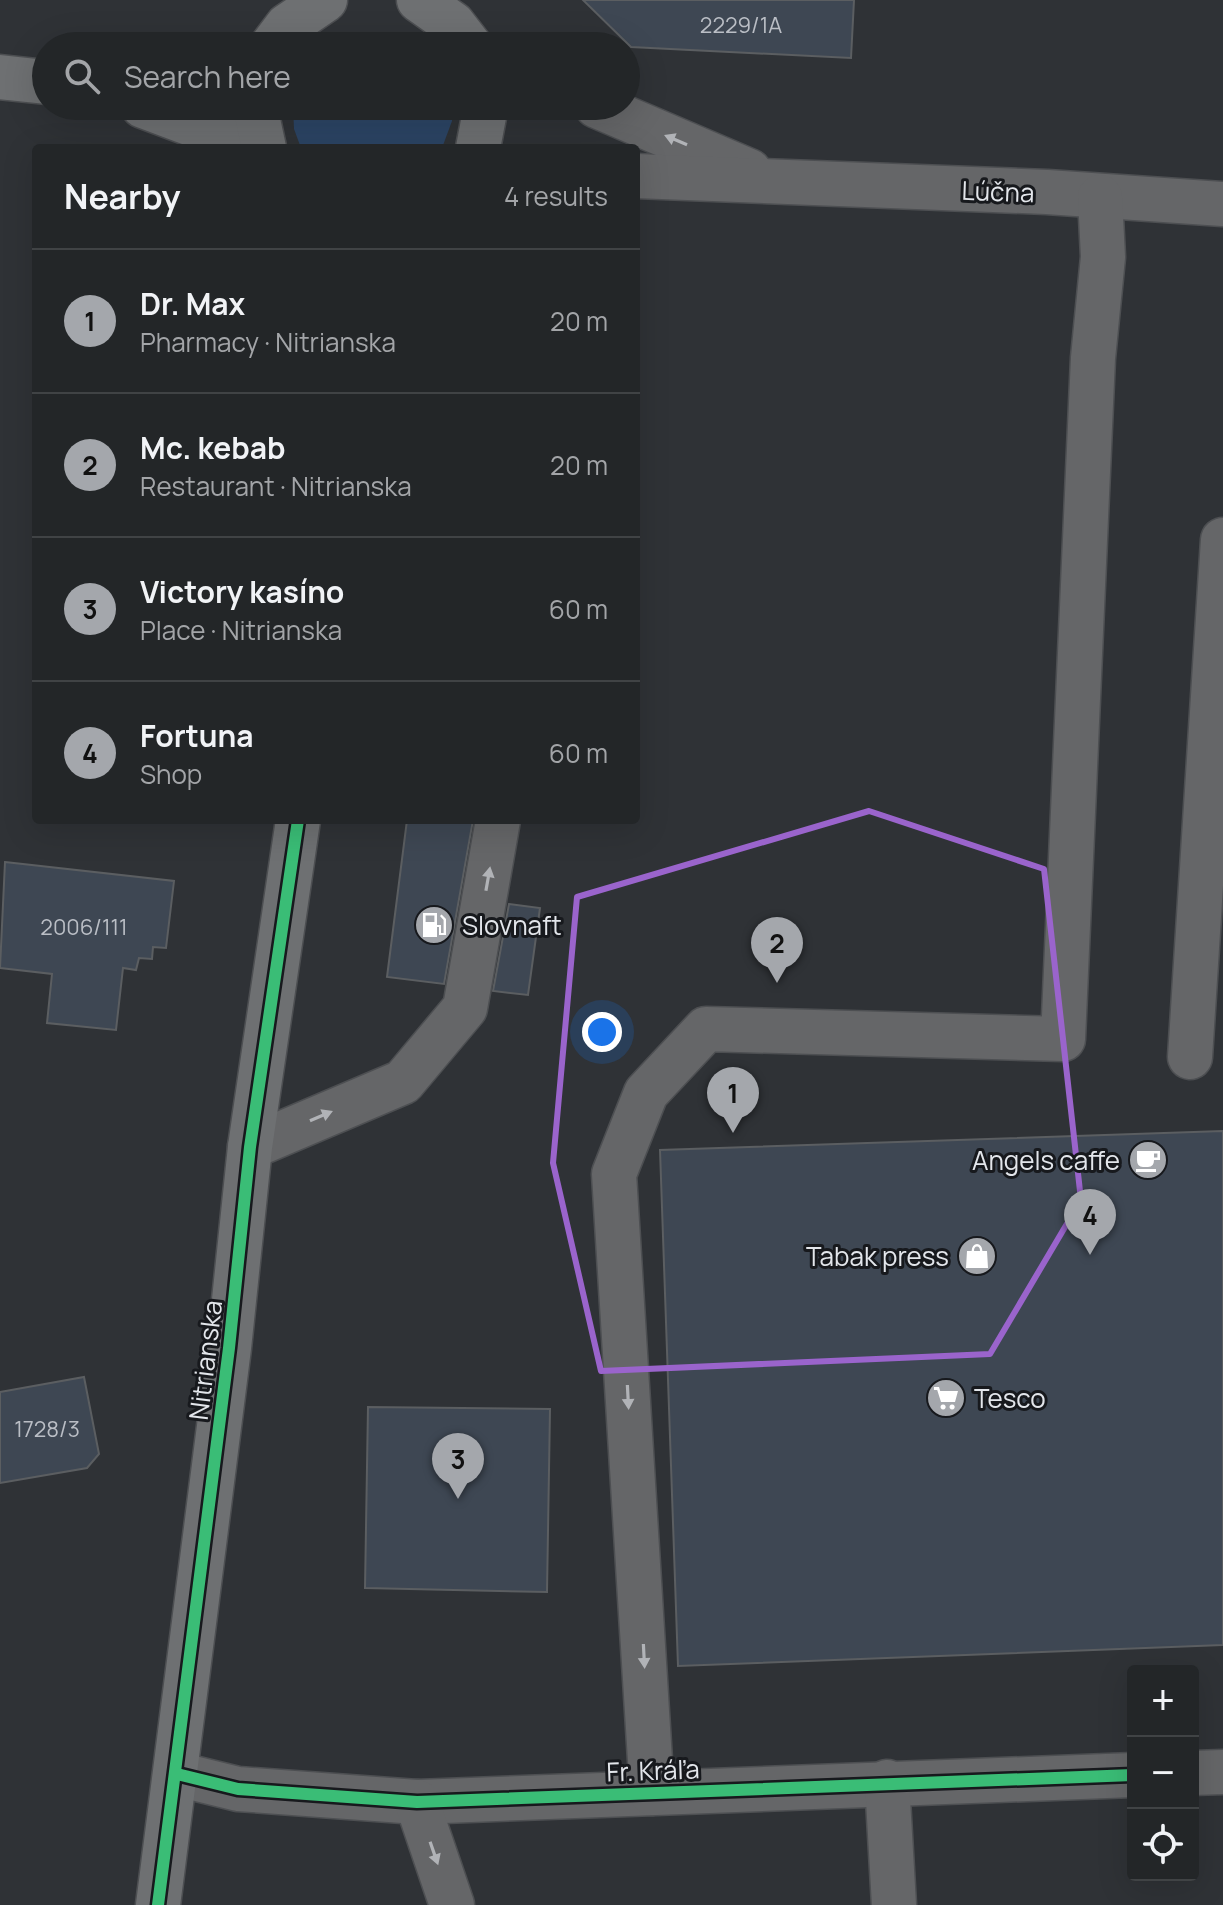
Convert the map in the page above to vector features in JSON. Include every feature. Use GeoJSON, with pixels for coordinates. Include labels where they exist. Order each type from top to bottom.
{"type":"FeatureCollection","features":[{"type":"Feature","properties":{"kind":"main road"},"geometry":{"type":"LineString","coordinates":[[281,32],[324,0]]}},
{"type":"Feature","properties":{"kind":"main road"},"geometry":{"type":"LineString","coordinates":[[432,4],[457,32]]}},
{"type":"Feature","properties":{"kind":"main road"},"geometry":{"type":"LineString","coordinates":[[0,77],[32,80]]}},
{"type":"Feature","properties":{"kind":"main road"},"geometry":{"type":"LineString","coordinates":[[180,120],[244,144]]}},
{"type":"Feature","properties":{"kind":"main road"},"geometry":{"type":"LineString","coordinates":[[258,120],[263,144]]}},
{"type":"Feature","properties":{"kind":"main road"},"geometry":{"type":"LineString","coordinates":[[479,144],[483,120]]}},
{"type":"Feature","properties":{"kind":"main road","name":"Nitrianska"},"geometry":{"type":"LineString","coordinates":[[158,1905],[228,1364],[250,1147],[297,824]]}},
{"type":"Feature","properties":{"kind":"street","name":"Lúčna"},"geometry":{"type":"LineString","coordinates":[[629,120],[773,182]]}},
{"type":"Feature","properties":{"kind":"street","name":"Lúčna"},"geometry":{"type":"LineString","coordinates":[[640,176],[1223,204]]}},
{"type":"Feature","properties":{"kind":"street"},"geometry":{"type":"LineString","coordinates":[[652,1793],[614,1174],[646,1093],[706,1029],[1063,1039],[1093,358],[1103,257],[1100,197]]}},
{"type":"Feature","properties":{"kind":"street"},"geometry":{"type":"LineString","coordinates":[[1190,1057],[1223,540]]}},
{"type":"Feature","properties":{"kind":"street"},"geometry":{"type":"LineString","coordinates":[[250,1147],[403,1082],[465,1008],[497,824]]}},
{"type":"Feature","properties":{"kind":"street"},"geometry":{"type":"LineString","coordinates":[[1199,1773],[1223,1772]]}},
{"type":"Feature","properties":{"kind":"street","name":"Fr. Kráľa"},"geometry":{"type":"LineString","coordinates":[[177,1774],[238,1789],[417,1802],[1127,1775]]}},
{"type":"Feature","properties":{"kind":"street"},"geometry":{"type":"LineString","coordinates":[[887,1782],[894,1905]]}},
{"type":"Feature","properties":{"kind":"street"},"geometry":{"type":"LineString","coordinates":[[417,1802],[452,1905]]}},
{"type":"Feature","properties":{"kind":"highlighted area"},"geometry":{"type":"Polygon","coordinates":[[[869,811],[1044,869],[1081,1200],[990,1354],[601,1371],[553,1163],[577,897],[869,811]]]}},
{"type":"Feature","properties":{"kind":"shaded area"},"geometry":{"type":"Polygon","coordinates":[[[294,120],[452,120],[443,144],[300,144],[294,120]]]}},
{"type":"Feature","properties":{"kind":"building"},"geometry":{"type":"Polygon","coordinates":[[[583,0],[854,0],[851,58],[640,47],[640,32],[616,32],[583,0]]]}},
{"type":"Feature","properties":{"kind":"building"},"geometry":{"type":"Polygon","coordinates":[[[406,824],[472,824],[444,984],[387,977],[406,824]]]}},
{"type":"Feature","properties":{"kind":"building"},"geometry":{"type":"Polygon","coordinates":[[[5,862],[174,881],[166,948],[153,947],[152,959],[139,958],[136,970],[123,968],[116,1030],[47,1023],[52,974],[0,968],[5,862]]]}},
{"type":"Feature","properties":{"kind":"building"},"geometry":{"type":"Polygon","coordinates":[[[509,904],[540,908],[528,995],[493,991],[509,904]]]}},
{"type":"Feature","properties":{"kind":"building","name":"Tesco"},"geometry":{"type":"Polygon","coordinates":[[[1223,1131],[1223,1645],[678,1666],[660,1150],[1223,1131]]]}},
{"type":"Feature","properties":{"kind":"building"},"geometry":{"type":"Polygon","coordinates":[[[84,1377],[99,1454],[87,1468],[0,1483],[0,1392],[84,1377]]]}},
{"type":"Feature","properties":{"kind":"building"},"geometry":{"type":"Polygon","coordinates":[[[368,1407],[550,1409],[547,1592],[365,1588],[368,1407]]]}},
{"type":"Feature","properties":{"kind":"cycle path"},"geometry":{"type":"LineString","coordinates":[[158,1905],[229,1348],[250,1147],[297,824]]}},
{"type":"Feature","properties":{"kind":"cycle path"},"geometry":{"type":"LineString","coordinates":[[177,1774],[238,1789],[417,1802],[1127,1775]]}},
{"type":"Feature","properties":{"kind":"place","name":"Slovnaft"},"geometry":{"type":"Point","coordinates":[434,925]}},
{"type":"Feature","properties":{"kind":"place","name":"Mc. kebab"},"geometry":{"type":"Point","coordinates":[777,983]}},
{"type":"Feature","properties":{"kind":"place","name":"Dr. Max"},"geometry":{"type":"Point","coordinates":[733,1133]}},
{"type":"Feature","properties":{"kind":"place","name":"Angels caffe"},"geometry":{"type":"Point","coordinates":[1148,1160]}},
{"type":"Feature","properties":{"kind":"place","name":"Fortuna"},"geometry":{"type":"Point","coordinates":[1090,1255]}},
{"type":"Feature","properties":{"kind":"place","name":"Tabak press"},"geometry":{"type":"Point","coordinates":[977,1256]}},
{"type":"Feature","properties":{"kind":"place","name":"Tesco"},"geometry":{"type":"Point","coordinates":[946,1398]}},
{"type":"Feature","properties":{"kind":"place","name":"Victory kasíno"},"geometry":{"type":"Point","coordinates":[458,1499]}}]}
